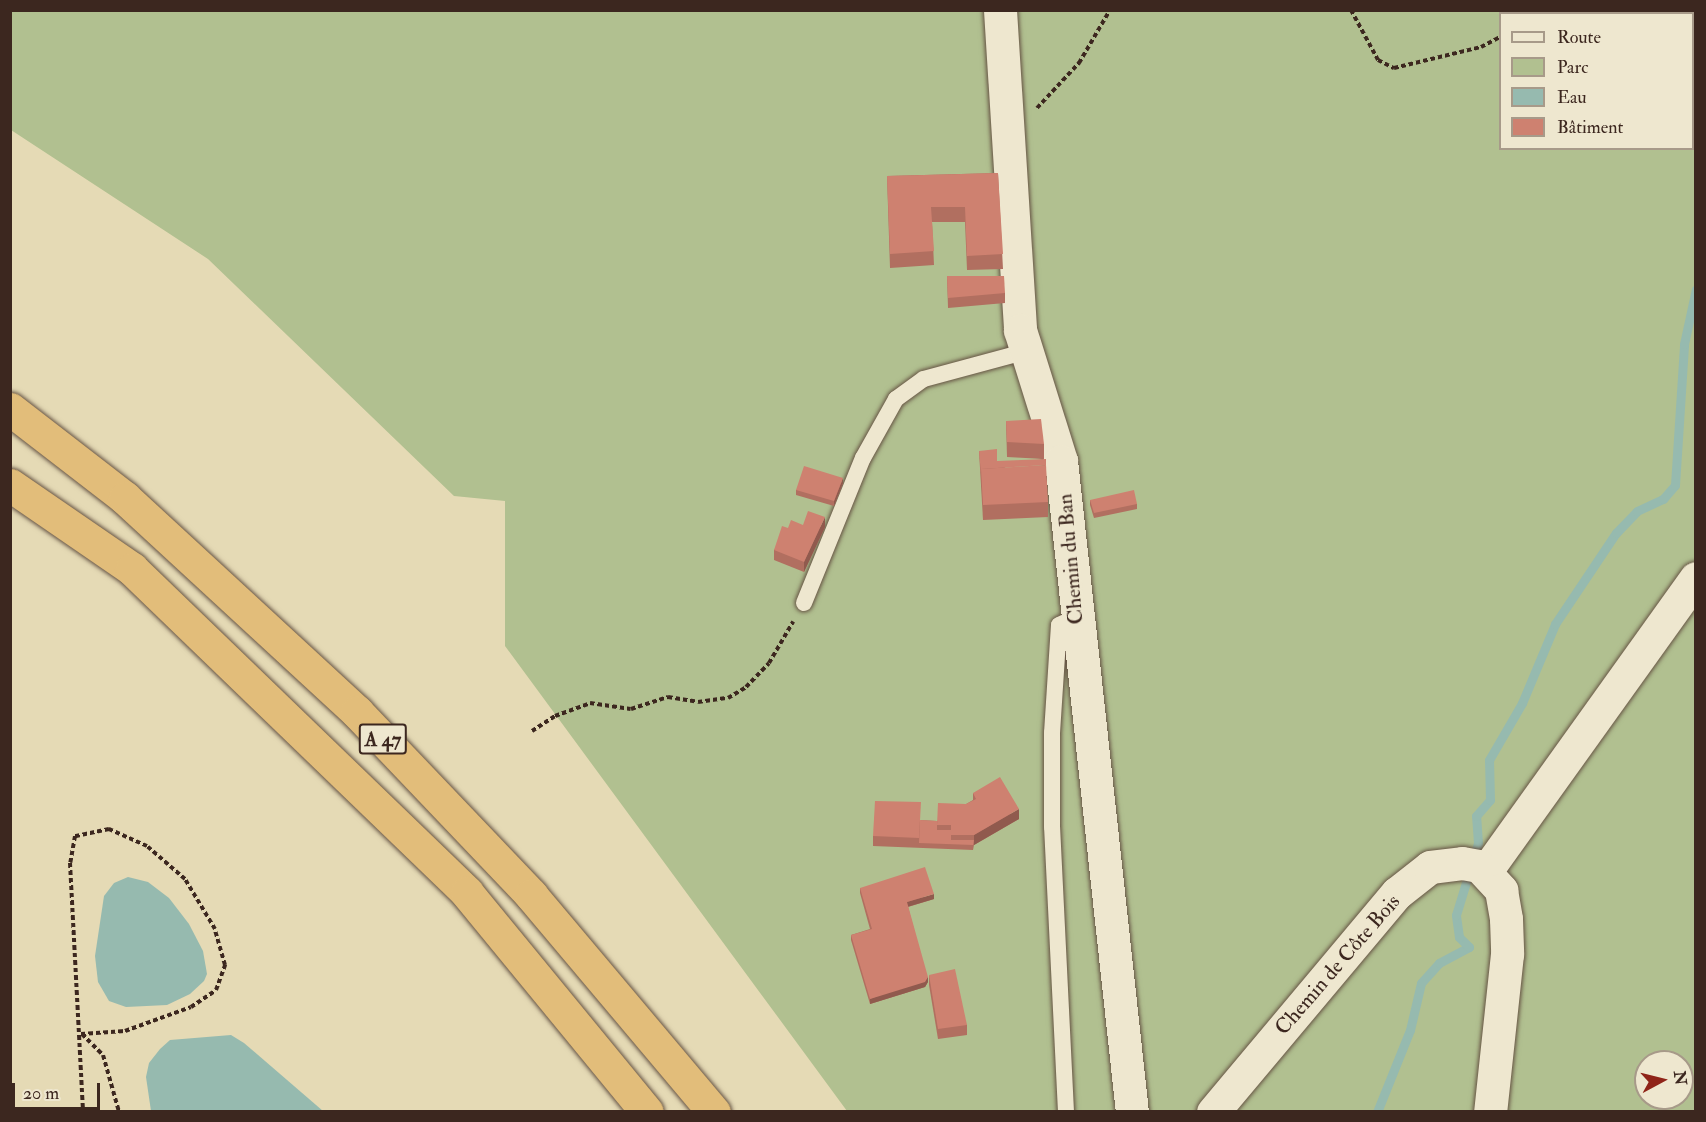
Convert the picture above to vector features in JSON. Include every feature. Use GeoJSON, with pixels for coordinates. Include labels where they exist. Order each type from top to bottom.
{"type":"FeatureCollection","features":[{"type":"Feature","properties":{"kind":"highway","name":"A 47"},"geometry":{"type":"LineString","coordinates":[[10,409],[124,498],[357,712],[531,895],[714,1112]]}},
{"type":"Feature","properties":{"kind":"highway","name":"A 47"},"geometry":{"type":"LineString","coordinates":[[10,485],[132,568],[467,893],[647,1112]]}},
{"type":"Feature","properties":{"kind":"street","name":"Chemin du Ban"},"geometry":{"type":"LineString","coordinates":[[1000,10],[1020,330],[1024,352],[1061,461],[1076,617],[1132,1112]]}},
{"type":"Feature","properties":{"kind":"street"},"geometry":{"type":"LineString","coordinates":[[1490,1112],[1507,954],[1501,890],[1476,867],[1695,578]]}},
{"type":"Feature","properties":{"kind":"street","name":"Chemin de Côte Bois"},"geometry":{"type":"LineString","coordinates":[[1213,1112],[1397,893],[1430,867],[1476,867]]}},
{"type":"Feature","properties":{"kind":"lane"},"geometry":{"type":"LineString","coordinates":[[804,603],[863,458],[896,399],[924,379],[1024,352]]}},
{"type":"Feature","properties":{"kind":"lane"},"geometry":{"type":"LineString","coordinates":[[1066,1112],[1052,827],[1052,733],[1059,625],[1076,617]]}},
{"type":"Feature","properties":{"kind":"path"},"geometry":{"type":"LineString","coordinates":[[1007,119],[1025,117],[1044,102],[1079,63],[1110,10]]}},
{"type":"Feature","properties":{"kind":"path"},"geometry":{"type":"LineString","coordinates":[[1351,10],[1378,60],[1394,68],[1481,47],[1499,38]]}},
{"type":"Feature","properties":{"kind":"path"},"geometry":{"type":"LineString","coordinates":[[532,731],[555,716],[590,702],[631,709],[668,697],[698,702],[728,698],[746,687],[769,663],[804,603]]}},
{"type":"Feature","properties":{"kind":"path"},"geometry":{"type":"LineString","coordinates":[[81,1034],[125,1031],[191,1007],[216,990],[225,965],[215,929],[185,879],[147,846],[109,830],[75,836],[70,863],[81,1034],[83,1112]]}},
{"type":"Feature","properties":{"kind":"path"},"geometry":{"type":"LineString","coordinates":[[81,1034],[103,1055],[119,1112]]}},
{"type":"Feature","properties":{"kind":"green space"},"geometry":{"type":"Polygon","coordinates":[[[10,11],[1695,11],[1695,1111],[847,1111],[505,646],[505,501],[454,496],[208,259],[11,130],[10,11]]]}},
{"type":"Feature","properties":{"kind":"water"},"geometry":{"type":"Polygon","coordinates":[[[128,877],[148,882],[169,898],[189,924],[203,951],[207,974],[204,981],[190,994],[167,1005],[126,1007],[109,1001],[98,982],[95,956],[104,896],[114,883],[128,877]]]}},
{"type":"Feature","properties":{"kind":"water"},"geometry":{"type":"Polygon","coordinates":[[[231,1035],[244,1043],[323,1111],[151,1111],[146,1077],[149,1063],[160,1049],[170,1040],[231,1035]]]}},
{"type":"Feature","properties":{"kind":"building"},"geometry":{"type":"Polygon","coordinates":[[[998,173],[1003,254],[967,256],[965,207],[931,207],[934,251],[890,254],[887,176],[998,173]]]}},
{"type":"Feature","properties":{"kind":"building"},"geometry":{"type":"Polygon","coordinates":[[[947,276],[1004,276],[1005,293],[948,298],[947,276]]]}},
{"type":"Feature","properties":{"kind":"building"},"geometry":{"type":"Polygon","coordinates":[[[1041,419],[1044,444],[1007,442],[1006,421],[1041,419]]]}},
{"type":"Feature","properties":{"kind":"building"},"geometry":{"type":"Polygon","coordinates":[[[997,449],[997,461],[1046,459],[1046,465],[981,469],[981,474],[979,451],[997,449]]]}},
{"type":"Feature","properties":{"kind":"building"},"geometry":{"type":"Polygon","coordinates":[[[1046,465],[1048,502],[983,505],[981,469],[1046,465]]]}},
{"type":"Feature","properties":{"kind":"building"},"geometry":{"type":"Polygon","coordinates":[[[804,466],[843,478],[834,501],[796,490],[804,466]]]}},
{"type":"Feature","properties":{"kind":"building"},"geometry":{"type":"Polygon","coordinates":[[[1134,490],[1137,504],[1094,513],[1090,500],[1134,490]]]}},
{"type":"Feature","properties":{"kind":"building"},"geometry":{"type":"Polygon","coordinates":[[[808,511],[825,517],[804,562],[774,550],[782,526],[788,528],[791,520],[803,525],[808,511]]]}},
{"type":"Feature","properties":{"kind":"building"},"geometry":{"type":"Polygon","coordinates":[[[1000,777],[1019,809],[974,835],[951,835],[951,825],[937,825],[938,803],[966,804],[976,799],[973,793],[1000,777]]]}},
{"type":"Feature","properties":{"kind":"building"},"geometry":{"type":"Polygon","coordinates":[[[875,801],[921,802],[919,838],[873,836],[875,801]]]}},
{"type":"Feature","properties":{"kind":"building"},"geometry":{"type":"Polygon","coordinates":[[[920,820],[937,821],[937,830],[951,830],[951,840],[974,840],[973,845],[919,843],[920,820]]]}},
{"type":"Feature","properties":{"kind":"building"},"geometry":{"type":"Polygon","coordinates":[[[925,867],[934,894],[907,902],[928,977],[925,982],[870,999],[851,935],[872,929],[860,888],[925,867]]]}},
{"type":"Feature","properties":{"kind":"building"},"geometry":{"type":"Polygon","coordinates":[[[955,969],[967,1025],[938,1029],[929,975],[955,969]]]}},
{"type":"Feature","properties":{"kind":"waterway"},"geometry":{"type":"LineString","coordinates":[[1377,1112],[1410,1030],[1421,983],[1439,963],[1469,947],[1459,937],[1456,915],[1478,843],[1476,816],[1490,800],[1489,760],[1522,703],[1555,624],[1616,533],[1637,511],[1663,499],[1675,485],[1684,344],[1696,289]]}}]}
